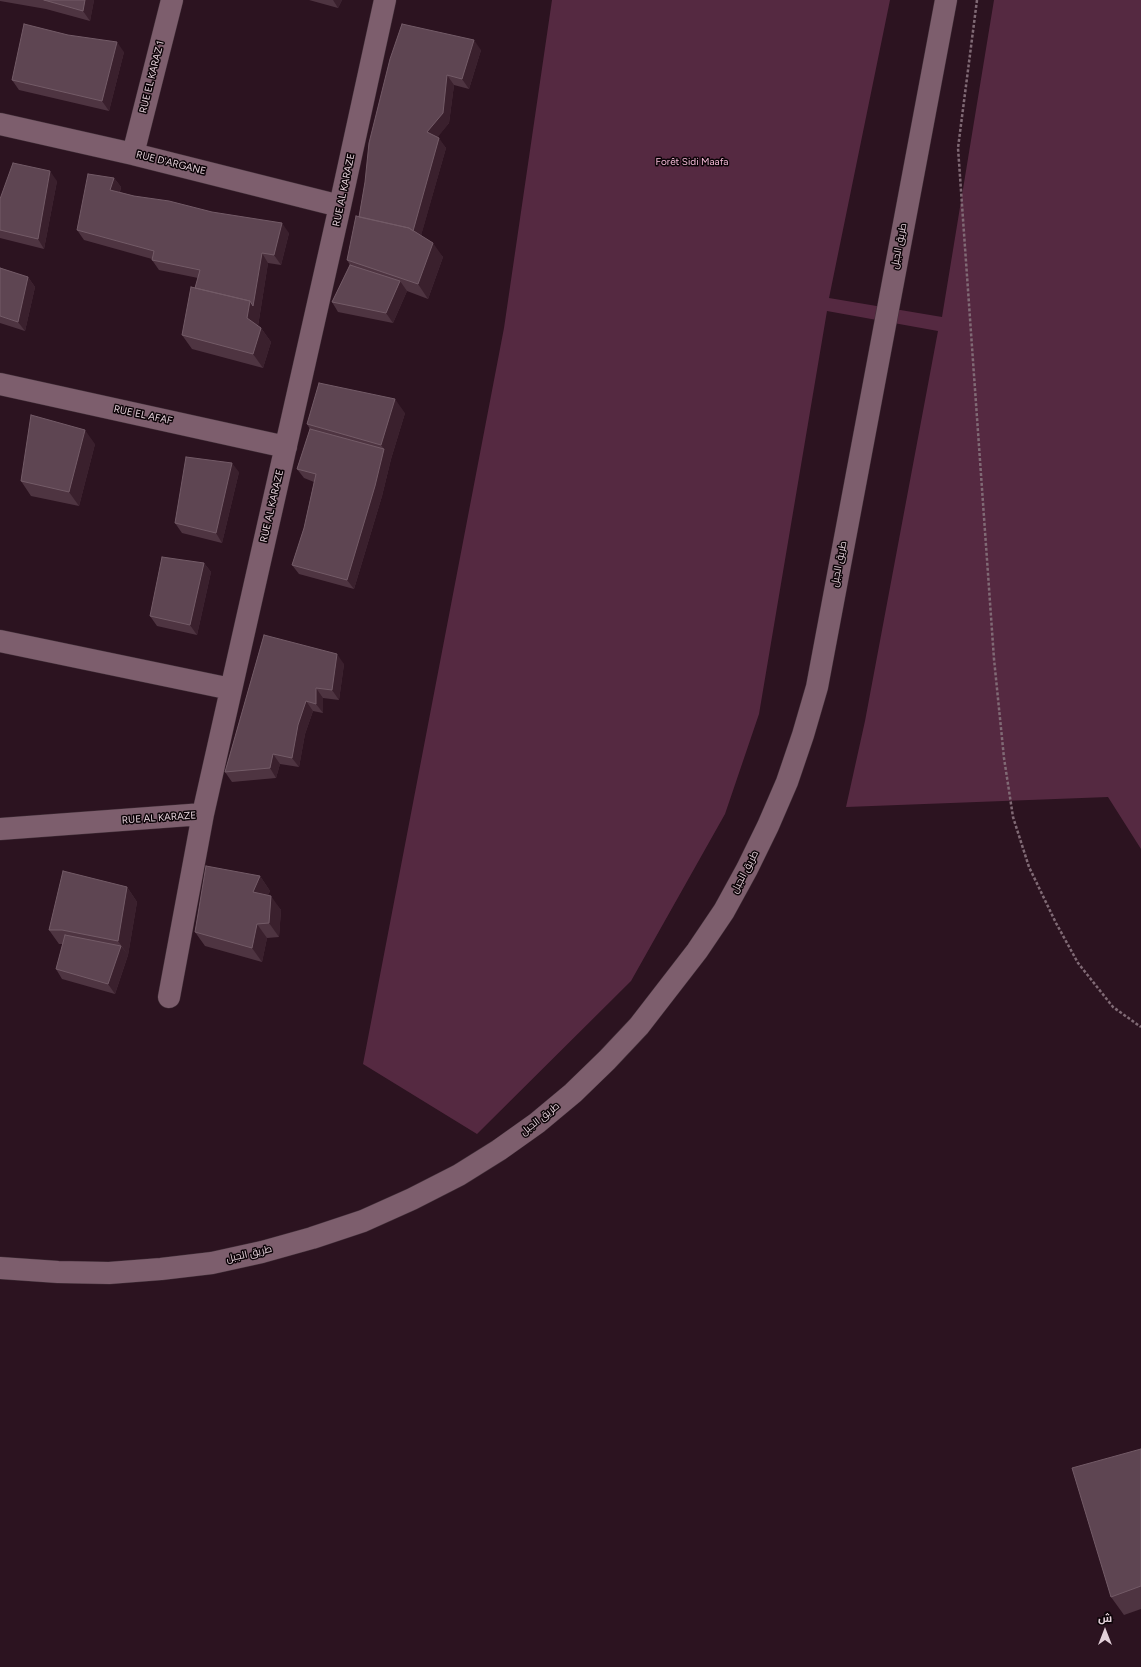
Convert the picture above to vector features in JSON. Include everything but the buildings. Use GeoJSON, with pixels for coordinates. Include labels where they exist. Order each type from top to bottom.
{"type":"FeatureCollection","features":[{"type":"Feature","properties":{"kind":"street","name":"RUE EL KARAZ 1"},"geometry":{"type":"LineString","coordinates":[[133,154],[172,0]]}},
{"type":"Feature","properties":{"kind":"street","name":"RUE AL KARAZE"},"geometry":{"type":"LineString","coordinates":[[0,829],[203,814],[385,0]]}},
{"type":"Feature","properties":{"kind":"street","name":"طريق الجبل"},"geometry":{"type":"LineString","coordinates":[[0,1268],[58,1272],[109,1273],[161,1270],[212,1263],[262,1252],[312,1238],[363,1220],[412,1200],[459,1175],[499,1150],[537,1123],[574,1093],[608,1060],[639,1026],[688,964],[724,911],[768,826],[787,782],[817,687],[946,0]]}},
{"type":"Feature","properties":{"kind":"street","name":"RUE D'ARGANE"},"geometry":{"type":"LineString","coordinates":[[0,124],[133,154],[340,206]]}},
{"type":"Feature","properties":{"kind":"street","name":"RUE EL AFAF"},"geometry":{"type":"LineString","coordinates":[[0,384],[286,447]]}},
{"type":"Feature","properties":{"kind":"street"},"geometry":{"type":"LineString","coordinates":[[0,641],[231,689]]}},
{"type":"Feature","properties":{"kind":"street"},"geometry":{"type":"LineString","coordinates":[[169,997],[203,814]]}},
{"type":"Feature","properties":{"kind":"path"},"geometry":{"type":"LineString","coordinates":[[977,0],[958,148],[994,659],[1004,758],[1013,817],[1029,867],[1078,964],[1113,1007],[1141,1027]]}},
{"type":"Feature","properties":{"kind":"green space","name":"Forêt Sidi Maafa"},"geometry":{"type":"Polygon","coordinates":[[[552,0],[890,0],[829,298],[942,317],[994,0],[1141,0],[1141,849],[1108,797],[846,807],[865,721],[938,331],[827,311],[759,714],[725,814],[631,981],[477,1134],[363,1064],[504,328],[552,0]]]}}]}
